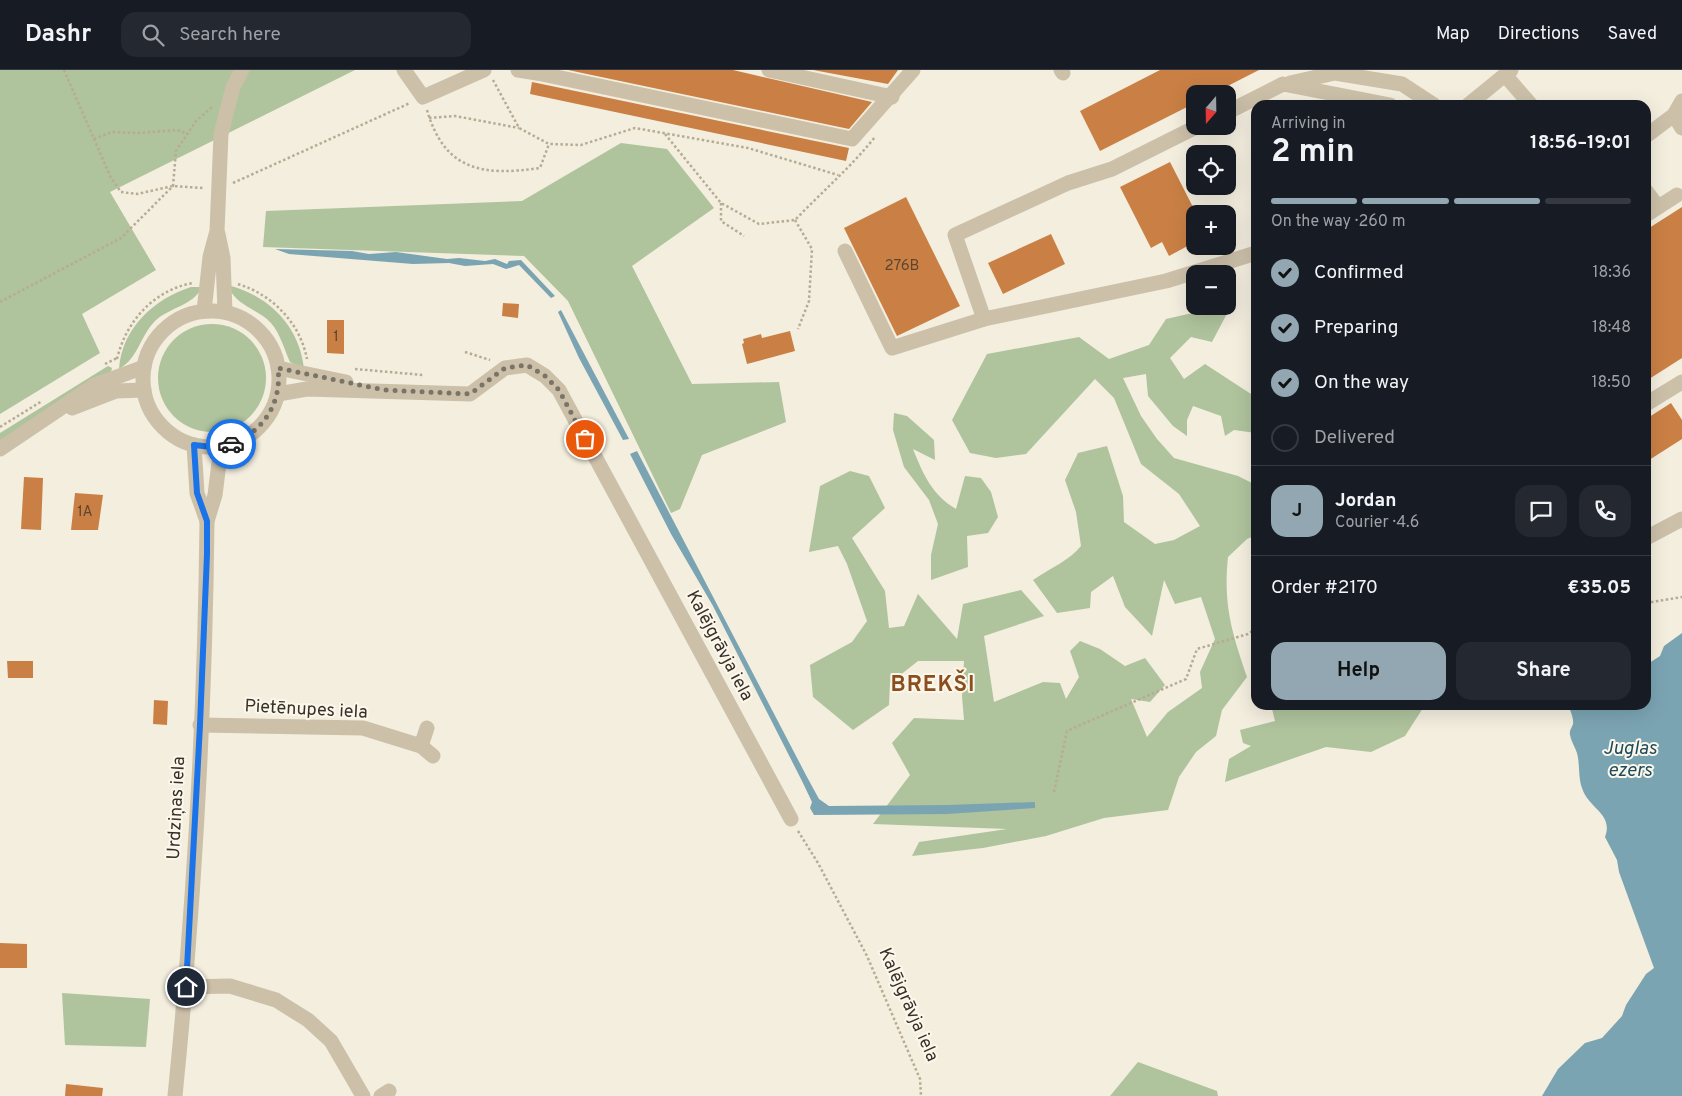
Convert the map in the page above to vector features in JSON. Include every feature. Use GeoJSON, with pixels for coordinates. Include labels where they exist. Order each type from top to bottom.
{"type":"FeatureCollection","features":[{"type":"Feature","properties":{"kind":"street"},"geometry":{"type":"LineString","coordinates":[[204,312],[210,257],[217,231],[221,134],[233,88],[242,70]]}},
{"type":"Feature","properties":{"kind":"street"},"geometry":{"type":"LineString","coordinates":[[404,70],[423,97],[488,74]]}},
{"type":"Feature","properties":{"kind":"street"},"geometry":{"type":"LineString","coordinates":[[518,70],[538,72],[852,139],[892,97],[914,70]]}},
{"type":"Feature","properties":{"kind":"street"},"geometry":{"type":"LineString","coordinates":[[769,70],[892,97]]}},
{"type":"Feature","properties":{"kind":"street"},"geometry":{"type":"LineString","coordinates":[[1252,100],[1283,84],[1335,73],[1402,84],[1426,100]]}},
{"type":"Feature","properties":{"kind":"street"},"geometry":{"type":"LineString","coordinates":[[1474,100],[1508,73],[1528,100]]}},
{"type":"Feature","properties":{"kind":"street"},"geometry":{"type":"LineString","coordinates":[[1283,84],[1365,100]]}},
{"type":"Feature","properties":{"kind":"street"},"geometry":{"type":"LineString","coordinates":[[1236,108],[1251,100]]}},
{"type":"Feature","properties":{"kind":"street"},"geometry":{"type":"LineString","coordinates":[[1651,132],[1674,115],[1682,101]]}},
{"type":"Feature","properties":{"kind":"street"},"geometry":{"type":"LineString","coordinates":[[1674,115],[1682,128]]}},
{"type":"Feature","properties":{"kind":"street"},"geometry":{"type":"LineString","coordinates":[[984,319],[955,236],[1068,183],[1112,169],[1186,132]]}},
{"type":"Feature","properties":{"kind":"street"},"geometry":{"type":"LineString","coordinates":[[1652,211],[1677,195]]}},
{"type":"Feature","properties":{"kind":"street"},"geometry":{"type":"LineString","coordinates":[[217,231],[222,258],[225,312]]}},
{"type":"Feature","properties":{"kind":"street"},"geometry":{"type":"LineString","coordinates":[[845,251],[892,348],[984,319],[1166,281],[1251,255]]}},
{"type":"Feature","properties":{"kind":"street"},"geometry":{"type":"LineString","coordinates":[[204,312],[225,312],[246,321],[264,336],[273,351],[278,368],[278,394],[270,413],[257,429],[240,441],[221,447],[194,445],[176,437],[161,425],[150,408],[144,390],[144,367],[152,346],[165,330],[183,317],[204,312]]}},
{"type":"Feature","properties":{"kind":"street","name":"Kalējgrāvja iela"},"geometry":{"type":"LineString","coordinates":[[505,368],[527,365],[545,376],[559,390],[791,819]]}},
{"type":"Feature","properties":{"kind":"street"},"geometry":{"type":"LineString","coordinates":[[0,449],[52,416],[95,385],[144,367]]}},
{"type":"Feature","properties":{"kind":"street"},"geometry":{"type":"LineString","coordinates":[[278,368],[384,390]]}},
{"type":"Feature","properties":{"kind":"street"},"geometry":{"type":"LineString","coordinates":[[278,394],[298,389],[470,394],[505,368]]}},
{"type":"Feature","properties":{"kind":"street"},"geometry":{"type":"LineString","coordinates":[[1651,401],[1682,382]]}},
{"type":"Feature","properties":{"kind":"street"},"geometry":{"type":"LineString","coordinates":[[52,416],[116,391],[144,390]]}},
{"type":"Feature","properties":{"kind":"street","name":"Urdziņas iela"},"geometry":{"type":"LineString","coordinates":[[194,445],[197,493],[207,521]]}},
{"type":"Feature","properties":{"kind":"street","name":"Urdziņas iela"},"geometry":{"type":"LineString","coordinates":[[175,1096],[186,987],[200,725],[207,521],[215,495],[221,447]]}},
{"type":"Feature","properties":{"kind":"street"},"geometry":{"type":"LineString","coordinates":[[1651,535],[1682,519]]}},
{"type":"Feature","properties":{"kind":"street","name":"Pietēnupes iela"},"geometry":{"type":"LineString","coordinates":[[200,725],[363,728],[421,746],[433,756]]}},
{"type":"Feature","properties":{"kind":"street"},"geometry":{"type":"LineString","coordinates":[[421,746],[428,728]]}},
{"type":"Feature","properties":{"kind":"street"},"geometry":{"type":"LineString","coordinates":[[186,987],[230,986],[276,1000],[308,1020],[330,1041],[363,1096]]}},
{"type":"Feature","properties":{"kind":"path"},"geometry":{"type":"LineString","coordinates":[[64,70],[111,178],[121,192],[137,194],[173,186],[220,188],[423,97],[429,118],[443,146],[454,158],[479,169],[507,172],[540,168],[549,144]]}},
{"type":"Feature","properties":{"kind":"path"},"geometry":{"type":"LineString","coordinates":[[488,74],[519,128]]}},
{"type":"Feature","properties":{"kind":"path"},"geometry":{"type":"LineString","coordinates":[[0,302],[121,238],[173,186],[176,152],[196,121],[233,88]]}},
{"type":"Feature","properties":{"kind":"path"},"geometry":{"type":"LineString","coordinates":[[429,118],[455,116],[519,128],[549,144],[581,145],[634,128],[664,133],[748,148],[838,175],[795,220],[759,224],[721,203],[664,133]]}},
{"type":"Feature","properties":{"kind":"path"},"geometry":{"type":"LineString","coordinates":[[94,139],[112,132],[138,133],[177,130],[188,134]]}},
{"type":"Feature","properties":{"kind":"path"},"geometry":{"type":"LineString","coordinates":[[721,203],[722,221],[744,236]]}},
{"type":"Feature","properties":{"kind":"path"},"geometry":{"type":"LineString","coordinates":[[795,220],[812,249],[809,301],[798,329]]}},
{"type":"Feature","properties":{"kind":"path"},"geometry":{"type":"LineString","coordinates":[[116,364],[126,333],[141,311],[156,298],[174,289],[200,282]]}},
{"type":"Feature","properties":{"kind":"path"},"geometry":{"type":"LineString","coordinates":[[231,282],[249,288],[280,308],[296,329],[306,353],[308,366]]}},
{"type":"Feature","properties":{"kind":"path"},"geometry":{"type":"LineString","coordinates":[[465,352],[505,368]]}},
{"type":"Feature","properties":{"kind":"path"},"geometry":{"type":"LineString","coordinates":[[354,369],[423,375]]}},
{"type":"Feature","properties":{"kind":"path"},"geometry":{"type":"LineString","coordinates":[[1651,602],[1682,597]]}},
{"type":"Feature","properties":{"kind":"path"},"geometry":{"type":"LineString","coordinates":[[1054,792],[1067,731],[1186,680],[1197,649],[1251,632]]}},
{"type":"Feature","properties":{"kind":"path","name":"Kalējgrāvja iela"},"geometry":{"type":"LineString","coordinates":[[791,819],[818,863],[867,956],[920,1079],[921,1096]]}},
{"type":"Feature","properties":{"kind":"green space"},"geometry":{"type":"Polygon","coordinates":[[[0,70],[355,70],[110,192],[156,270],[82,314],[100,353],[0,414],[0,70]]]}},
{"type":"Feature","properties":{"kind":"green space"},"geometry":{"type":"Polygon","coordinates":[[[621,143],[667,149],[714,208],[632,266],[692,384],[779,382],[786,422],[702,455],[680,509],[671,513],[568,301],[524,256],[263,247],[266,211],[522,201],[621,143]]]}},
{"type":"Feature","properties":{"kind":"green space"},"geometry":{"type":"Polygon","coordinates":[[[231,286],[259,298],[281,316],[297,340],[304,369],[290,362],[280,337],[271,323],[237,299],[229,288],[231,286]]]}},
{"type":"Feature","properties":{"kind":"green space"},"geometry":{"type":"Polygon","coordinates":[[[191,287],[202,287],[194,298],[156,320],[146,332],[131,359],[119,369],[121,354],[126,341],[142,317],[165,299],[191,287]]]}},
{"type":"Feature","properties":{"kind":"green space"},"geometry":{"type":"Polygon","coordinates":[[[1186,314],[1226,315],[1212,342],[1191,337],[1170,358],[1184,379],[1205,364],[1251,394],[1251,432],[1234,430],[1225,436],[1221,416],[1193,406],[1187,420],[1187,436],[1173,426],[1148,396],[1146,374],[1123,378],[1141,416],[1157,439],[1174,458],[1238,476],[1251,482],[1251,537],[1228,557],[1227,574],[1230,618],[1247,677],[1222,710],[1216,736],[1196,752],[1179,777],[1168,810],[1104,818],[1046,836],[983,848],[912,856],[919,842],[1007,829],[873,824],[910,775],[892,743],[914,718],[964,720],[962,696],[964,661],[918,661],[890,683],[889,705],[853,730],[813,697],[810,665],[852,642],[867,621],[847,564],[838,546],[809,552],[820,486],[850,471],[869,476],[885,508],[852,538],[885,591],[889,628],[904,626],[918,594],[957,639],[963,604],[1021,590],[1044,616],[984,636],[994,702],[1043,682],[1060,683],[1066,699],[1079,677],[1070,651],[1080,641],[1100,649],[1125,666],[1145,658],[1165,685],[1150,702],[1131,699],[1147,737],[1168,712],[1202,688],[1200,672],[1215,639],[1201,597],[1175,604],[1164,580],[1152,636],[1125,607],[1113,576],[1091,592],[1090,608],[1057,613],[1033,580],[1065,560],[1081,546],[1076,512],[1065,480],[1078,453],[1107,446],[1123,496],[1124,522],[1155,544],[1174,540],[1200,526],[1179,494],[1141,464],[1114,398],[1095,379],[1026,454],[996,458],[970,453],[952,420],[987,354],[1079,337],[1109,359],[1149,345],[1166,319],[1186,314]]]}},
{"type":"Feature","properties":{"kind":"green space"},"geometry":{"type":"Polygon","coordinates":[[[212,324],[233,328],[250,340],[262,357],[266,378],[262,399],[250,416],[233,428],[212,432],[191,428],[174,416],[162,399],[158,378],[162,357],[174,340],[191,328],[212,324]]]}},
{"type":"Feature","properties":{"kind":"green space"},"geometry":{"type":"Polygon","coordinates":[[[108,366],[112,368],[111,372],[0,441],[0,433],[108,366]]]}},
{"type":"Feature","properties":{"kind":"green space"},"geometry":{"type":"Polygon","coordinates":[[[894,413],[907,416],[934,440],[935,460],[913,449],[929,483],[941,497],[956,509],[965,476],[981,478],[991,492],[998,517],[988,533],[967,536],[968,567],[931,580],[931,555],[938,524],[929,500],[904,467],[893,430],[894,413]]]}},
{"type":"Feature","properties":{"kind":"green space"},"geometry":{"type":"Polygon","coordinates":[[[1272,710],[1422,710],[1405,736],[1371,752],[1326,747],[1225,782],[1229,759],[1251,746],[1243,743],[1240,730],[1275,721],[1272,710]]]}},
{"type":"Feature","properties":{"kind":"green space"},"geometry":{"type":"Polygon","coordinates":[[[62,993],[150,999],[146,1047],[65,1045],[62,993]]]}},
{"type":"Feature","properties":{"kind":"green space"},"geometry":{"type":"Polygon","coordinates":[[[1138,1062],[1217,1091],[1218,1096],[1110,1096],[1138,1062]]]}},
{"type":"Feature","properties":{"kind":"water"},"geometry":{"type":"Polygon","coordinates":[[[275,249],[352,251],[369,254],[396,252],[447,259],[459,258],[485,261],[495,259],[507,264],[509,261],[521,260],[555,296],[551,298],[519,265],[506,269],[493,264],[465,266],[449,263],[413,264],[289,254],[275,249]]]}},
{"type":"Feature","properties":{"kind":"water"},"geometry":{"type":"Polygon","coordinates":[[[561,310],[629,439],[623,440],[579,358],[558,312],[561,310]]]}},
{"type":"Feature","properties":{"kind":"water"},"geometry":{"type":"Polygon","coordinates":[[[637,451],[819,799],[829,806],[1035,802],[1035,808],[947,814],[814,815],[810,808],[812,802],[802,781],[713,606],[671,534],[630,454],[637,451]]]}},
{"type":"Feature","properties":{"kind":"water","name":"Juglas ezers"},"geometry":{"type":"Polygon","coordinates":[[[1682,633],[1682,1096],[1542,1096],[1558,1069],[1585,1043],[1602,1038],[1622,1016],[1626,1005],[1646,974],[1654,968],[1619,872],[1617,860],[1605,837],[1606,822],[1589,801],[1582,788],[1577,753],[1570,735],[1573,724],[1570,710],[1651,710],[1651,662],[1660,656],[1664,646],[1682,633]]]}},
{"type":"Feature","properties":{"kind":"building"},"geometry":{"type":"Polygon","coordinates":[[[568,70],[733,70],[872,102],[849,129],[568,70]]]}},
{"type":"Feature","properties":{"kind":"building"},"geometry":{"type":"Polygon","coordinates":[[[813,70],[898,70],[888,84],[813,70]]]}},
{"type":"Feature","properties":{"kind":"building"},"geometry":{"type":"Polygon","coordinates":[[[1160,70],[1259,70],[1230,85],[1186,85],[1186,108],[1100,151],[1080,111],[1160,70]]]}},
{"type":"Feature","properties":{"kind":"building"},"geometry":{"type":"Polygon","coordinates":[[[532,82],[849,148],[846,161],[530,94],[532,82]]]}},
{"type":"Feature","properties":{"kind":"building"},"geometry":{"type":"Polygon","coordinates":[[[1170,162],[1192,205],[1186,205],[1186,247],[1169,256],[1162,242],[1151,248],[1120,187],[1170,162]]]}},
{"type":"Feature","properties":{"kind":"building"},"geometry":{"type":"Polygon","coordinates":[[[906,197],[960,306],[897,336],[844,228],[906,197]]]}},
{"type":"Feature","properties":{"kind":"building"},"geometry":{"type":"Polygon","coordinates":[[[1682,207],[1682,358],[1651,378],[1651,227],[1682,207]]]}},
{"type":"Feature","properties":{"kind":"building"},"geometry":{"type":"Polygon","coordinates":[[[1051,234],[1065,264],[1003,294],[988,263],[1051,234]]]}},
{"type":"Feature","properties":{"kind":"building"},"geometry":{"type":"Polygon","coordinates":[[[503,303],[519,304],[518,318],[502,316],[503,303]]]}},
{"type":"Feature","properties":{"kind":"building"},"geometry":{"type":"Polygon","coordinates":[[[327,320],[344,320],[344,354],[327,353],[327,320]]]}},
{"type":"Feature","properties":{"kind":"building"},"geometry":{"type":"Polygon","coordinates":[[[790,331],[795,351],[747,364],[742,344],[744,343],[743,339],[761,334],[762,338],[790,331]]]}},
{"type":"Feature","properties":{"kind":"building"},"geometry":{"type":"Polygon","coordinates":[[[1671,403],[1682,420],[1682,439],[1651,459],[1651,416],[1671,403]]]}},
{"type":"Feature","properties":{"kind":"building"},"geometry":{"type":"Polygon","coordinates":[[[24,477],[43,478],[41,530],[21,529],[24,477]]]}},
{"type":"Feature","properties":{"kind":"building"},"geometry":{"type":"Polygon","coordinates":[[[75,493],[103,495],[98,530],[71,530],[75,493]]]}},
{"type":"Feature","properties":{"kind":"building"},"geometry":{"type":"Polygon","coordinates":[[[7,661],[33,661],[33,678],[8,678],[7,661]]]}},
{"type":"Feature","properties":{"kind":"building"},"geometry":{"type":"Polygon","coordinates":[[[154,700],[168,701],[167,725],[153,724],[154,700]]]}},
{"type":"Feature","properties":{"kind":"building"},"geometry":{"type":"Polygon","coordinates":[[[0,943],[27,944],[27,968],[0,968],[0,943]]]}},
{"type":"Feature","properties":{"kind":"building"},"geometry":{"type":"Polygon","coordinates":[[[66,1084],[103,1088],[102,1096],[65,1096],[66,1084]]]}},
{"type":"Feature","properties":{"kind":"way so far"},"geometry":{"type":"LineString","coordinates":[[231,444],[249,436],[264,422],[270,413],[278,394],[278,368],[384,390],[470,394],[505,368],[527,365],[545,376],[559,390],[585,439]]}},
{"type":"Feature","properties":{"kind":"district","name":"BREKŠI"},"geometry":{"type":"Point","coordinates":[933,685]}},
{"type":"Feature","properties":{"kind":"route"},"geometry":{"type":"LineString","coordinates":[[186,987],[207,554],[207,521],[197,493],[194,445],[221,447],[231,444]]}}]}
